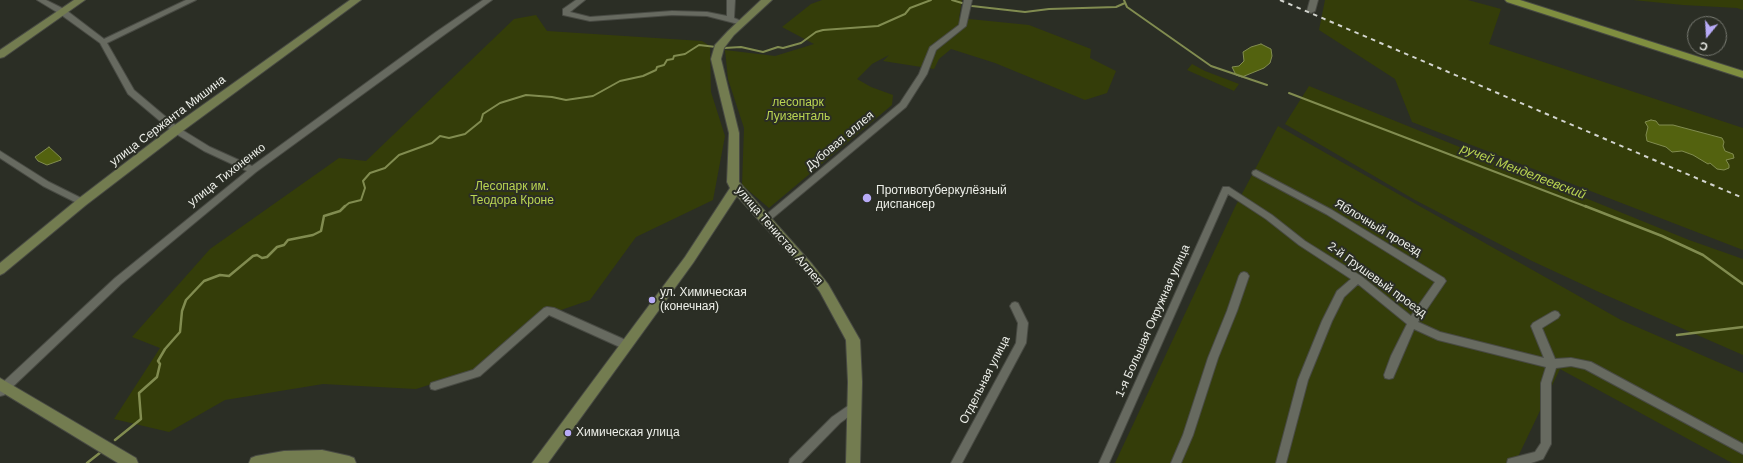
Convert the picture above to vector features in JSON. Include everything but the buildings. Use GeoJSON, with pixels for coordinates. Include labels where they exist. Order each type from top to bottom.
{"type":"FeatureCollection","features":[{"type":"Feature","properties":{"kind":"main road"},"geometry":{"type":"LineString","coordinates":[[1510,0],[1743,75]]}},
{"type":"Feature","properties":{"kind":"street"},"geometry":{"type":"LineString","coordinates":[[40,0],[63,12],[103,42],[131,92],[176,130],[207,149],[253,170]]}},
{"type":"Feature","properties":{"kind":"street"},"geometry":{"type":"LineString","coordinates":[[0,55],[80,0]]}},
{"type":"Feature","properties":{"kind":"street"},"geometry":{"type":"LineString","coordinates":[[103,42],[192,0]]}},
{"type":"Feature","properties":{"kind":"street","name":"улица Сержанта Мишина"},"geometry":{"type":"LineString","coordinates":[[0,270],[82,202],[176,130],[354,0]]}},
{"type":"Feature","properties":{"kind":"street","name":"улица Тихоненко"},"geometry":{"type":"LineString","coordinates":[[2,388],[118,281],[253,170],[488,0]]}},
{"type":"Feature","properties":{"kind":"street"},"geometry":{"type":"LineString","coordinates":[[581,0],[566,11],[566,13],[590,19],[672,13],[708,14],[730,18],[742,23]]}},
{"type":"Feature","properties":{"kind":"street"},"geometry":{"type":"LineString","coordinates":[[730,18],[731,0]]}},
{"type":"Feature","properties":{"kind":"street","name":"улица Тенистая Аллея"},"geometry":{"type":"LineString","coordinates":[[767,0],[719,47],[716,59],[734,133],[733,182],[736,188],[808,267],[824,288],[853,340],[855,406],[853,463]]}},
{"type":"Feature","properties":{"kind":"street"},"geometry":{"type":"LineString","coordinates":[[1311,11],[1314,0]]}},
{"type":"Feature","properties":{"kind":"street","name":"Дубовая аллея"},"geometry":{"type":"LineString","coordinates":[[765,220],[903,105],[923,74],[933,49],[962,26],[968,3]]}},
{"type":"Feature","properties":{"kind":"street"},"geometry":{"type":"LineString","coordinates":[[0,154],[46,184],[82,202]]}},
{"type":"Feature","properties":{"kind":"street","name":"Яблочный проезд"},"geometry":{"type":"LineString","coordinates":[[1256,173],[1329,212],[1441,281],[1412,323]]}},
{"type":"Feature","properties":{"kind":"street"},"geometry":{"type":"LineString","coordinates":[[541,462],[689,260],[736,188]]}},
{"type":"Feature","properties":{"kind":"street","name":"2-й Грушевый проезд"},"geometry":{"type":"LineString","coordinates":[[1226,189],[1269,217],[1302,243],[1358,279],[1412,323],[1438,336],[1552,364],[1571,362],[1586,365],[1743,450]]}},
{"type":"Feature","properties":{"kind":"street","name":"1-я Большая Окружная улица"},"geometry":{"type":"LineString","coordinates":[[1104,463],[1226,189]]}},
{"type":"Feature","properties":{"kind":"street"},"geometry":{"type":"LineString","coordinates":[[1176,463],[1188,435],[1213,358],[1232,312],[1244,276]]}},
{"type":"Feature","properties":{"kind":"street"},"geometry":{"type":"LineString","coordinates":[[1281,463],[1303,380],[1327,321],[1340,294],[1358,279]]}},
{"type":"Feature","properties":{"kind":"street","name":"Отдельная улица"},"geometry":{"type":"LineString","coordinates":[[956,463],[1021,343],[1023,323],[1015,306]]}},
{"type":"Feature","properties":{"kind":"street"},"geometry":{"type":"LineString","coordinates":[[434,386],[476,373],[547,311],[552,311],[626,345]]}},
{"type":"Feature","properties":{"kind":"street"},"geometry":{"type":"LineString","coordinates":[[1512,463],[1539,456],[1546,444],[1546,383],[1552,364],[1536,326],[1555,314]]}},
{"type":"Feature","properties":{"kind":"street"},"geometry":{"type":"LineString","coordinates":[[1390,375],[1396,356],[1412,323]]}},
{"type":"Feature","properties":{"kind":"street"},"geometry":{"type":"LineString","coordinates":[[2,388],[131,463]]}},
{"type":"Feature","properties":{"kind":"street"},"geometry":{"type":"LineString","coordinates":[[794,463],[836,420],[855,406]]}},
{"type":"Feature","properties":{"kind":"street"},"geometry":{"type":"LineString","coordinates":[[256,463],[284,458],[322,457],[349,463]]}},
{"type":"Feature","properties":{"kind":"green space","name":"лесопарк Луизенталь"},"geometry":{"type":"Polygon","coordinates":[[[822,0],[962,0],[959,18],[1029,25],[1091,49],[1090,58],[1116,71],[1107,93],[1085,100],[995,63],[951,49],[939,59],[934,69],[883,61],[889,55],[872,64],[857,79],[871,87],[893,95],[892,105],[769,208],[742,185],[744,128],[728,79],[725,50],[775,56],[814,44],[782,27],[811,4],[822,0]]]}},
{"type":"Feature","properties":{"kind":"green space"},"geometry":{"type":"Polygon","coordinates":[[[1325,0],[1468,0],[1501,9],[1489,44],[1743,128],[1743,250],[1412,122],[1395,79],[1319,30],[1325,0]]]}},
{"type":"Feature","properties":{"kind":"green space"},"geometry":{"type":"Polygon","coordinates":[[[1633,0],[1743,0],[1743,10],[1737,8],[1633,0]]]}},
{"type":"Feature","properties":{"kind":"green space","name":"Лесопарк им. Теодора Кроне"},"geometry":{"type":"Polygon","coordinates":[[[536,15],[547,31],[702,41],[710,46],[711,92],[725,136],[713,200],[636,237],[590,300],[532,320],[479,369],[416,389],[323,384],[225,400],[169,432],[114,419],[160,348],[132,337],[210,249],[339,158],[366,161],[514,19],[536,15]]]}},
{"type":"Feature","properties":{"kind":"green space"},"geometry":{"type":"Polygon","coordinates":[[[1192,64],[1205,71],[1239,84],[1234,91],[1187,70],[1192,64]]]}},
{"type":"Feature","properties":{"kind":"green space"},"geometry":{"type":"Polygon","coordinates":[[[1309,86],[1689,240],[1743,259],[1743,355],[1532,261],[1415,200],[1285,124],[1309,86]]]}},
{"type":"Feature","properties":{"kind":"green space"},"geometry":{"type":"Polygon","coordinates":[[[1278,126],[1621,320],[1743,373],[1743,463],[1732,463],[1560,369],[1515,463],[1115,463],[1235,207],[1278,126]]]}},
{"type":"Feature","properties":{"kind":"shaded area"},"geometry":{"type":"Polygon","coordinates":[[[1261,44],[1271,49],[1272,56],[1270,63],[1264,68],[1242,77],[1236,75],[1232,67],[1239,66],[1244,61],[1243,52],[1251,47],[1261,44]]]}},
{"type":"Feature","properties":{"kind":"shaded area"},"geometry":{"type":"Polygon","coordinates":[[[1651,120],[1656,121],[1659,125],[1673,125],[1722,138],[1725,151],[1733,154],[1734,158],[1726,160],[1729,168],[1724,170],[1717,169],[1710,163],[1708,164],[1693,155],[1682,151],[1672,152],[1666,147],[1647,141],[1646,135],[1648,127],[1645,122],[1651,120]]]}},
{"type":"Feature","properties":{"kind":"shaded area"},"geometry":{"type":"Polygon","coordinates":[[[49,147],[61,158],[61,160],[47,165],[38,161],[35,157],[49,147]]]}},
{"type":"Feature","properties":{"kind":"waterway"},"geometry":{"type":"LineString","coordinates":[[724,48],[741,47],[763,52],[778,47],[783,48],[801,43],[816,32],[823,30],[878,26],[905,14],[910,8],[931,0]]}},
{"type":"Feature","properties":{"kind":"waterway"},"geometry":{"type":"LineString","coordinates":[[952,0],[972,6],[1025,12],[1049,9],[1116,7],[1125,3]]}},
{"type":"Feature","properties":{"kind":"waterway","name":"ручей Менделеевский"},"geometry":{"type":"LineString","coordinates":[[1124,0],[1127,7],[1211,66],[1267,85]]}},
{"type":"Feature","properties":{"kind":"waterway"},"geometry":{"type":"LineString","coordinates":[[344,207],[349,203],[361,200],[365,188],[363,181],[370,173],[385,168],[399,155],[432,143],[440,136],[449,138],[465,134],[481,121],[483,114],[500,103],[526,95],[552,97],[566,100],[593,96],[620,81],[643,76],[656,70],[657,67],[664,65],[667,60],[673,59],[674,56],[685,54],[699,45],[716,47]]}},
{"type":"Feature","properties":{"kind":"waterway","name":"ручей Менделеевский"},"geometry":{"type":"LineString","coordinates":[[1289,93],[1587,207]]}},
{"type":"Feature","properties":{"kind":"waterway","name":"ручей Менделеевский"},"geometry":{"type":"LineString","coordinates":[[1585,206],[1662,236],[1703,255],[1743,284]]}},
{"type":"Feature","properties":{"kind":"waterway"},"geometry":{"type":"LineString","coordinates":[[115,440],[141,419],[139,393],[157,377],[160,364],[158,361],[165,349],[180,332],[182,311],[186,300],[204,281],[220,275],[229,276],[253,256],[257,255],[262,258],[267,257],[277,247],[284,245],[288,240],[313,235],[321,231],[324,216],[340,211],[344,207]]}},
{"type":"Feature","properties":{"kind":"waterway"},"geometry":{"type":"LineString","coordinates":[[1677,335],[1743,327]]}},
{"type":"Feature","properties":{"kind":"waterway"},"geometry":{"type":"LineString","coordinates":[[87,463],[101,452]]}},
{"type":"Feature","properties":{"kind":"railway"},"geometry":{"type":"LineString","coordinates":[[1280,0],[1743,198]]}},
{"type":"Feature","properties":{"kind":"place","name":"Противотуберкулёзный диспансер"},"geometry":{"type":"Point","coordinates":[867,198]}},
{"type":"Feature","properties":{"kind":"place","name":"ул. Химическая (конечная)"},"geometry":{"type":"Point","coordinates":[652,300]}},
{"type":"Feature","properties":{"kind":"place","name":"Химическая улица"},"geometry":{"type":"Point","coordinates":[568,433]}}]}
